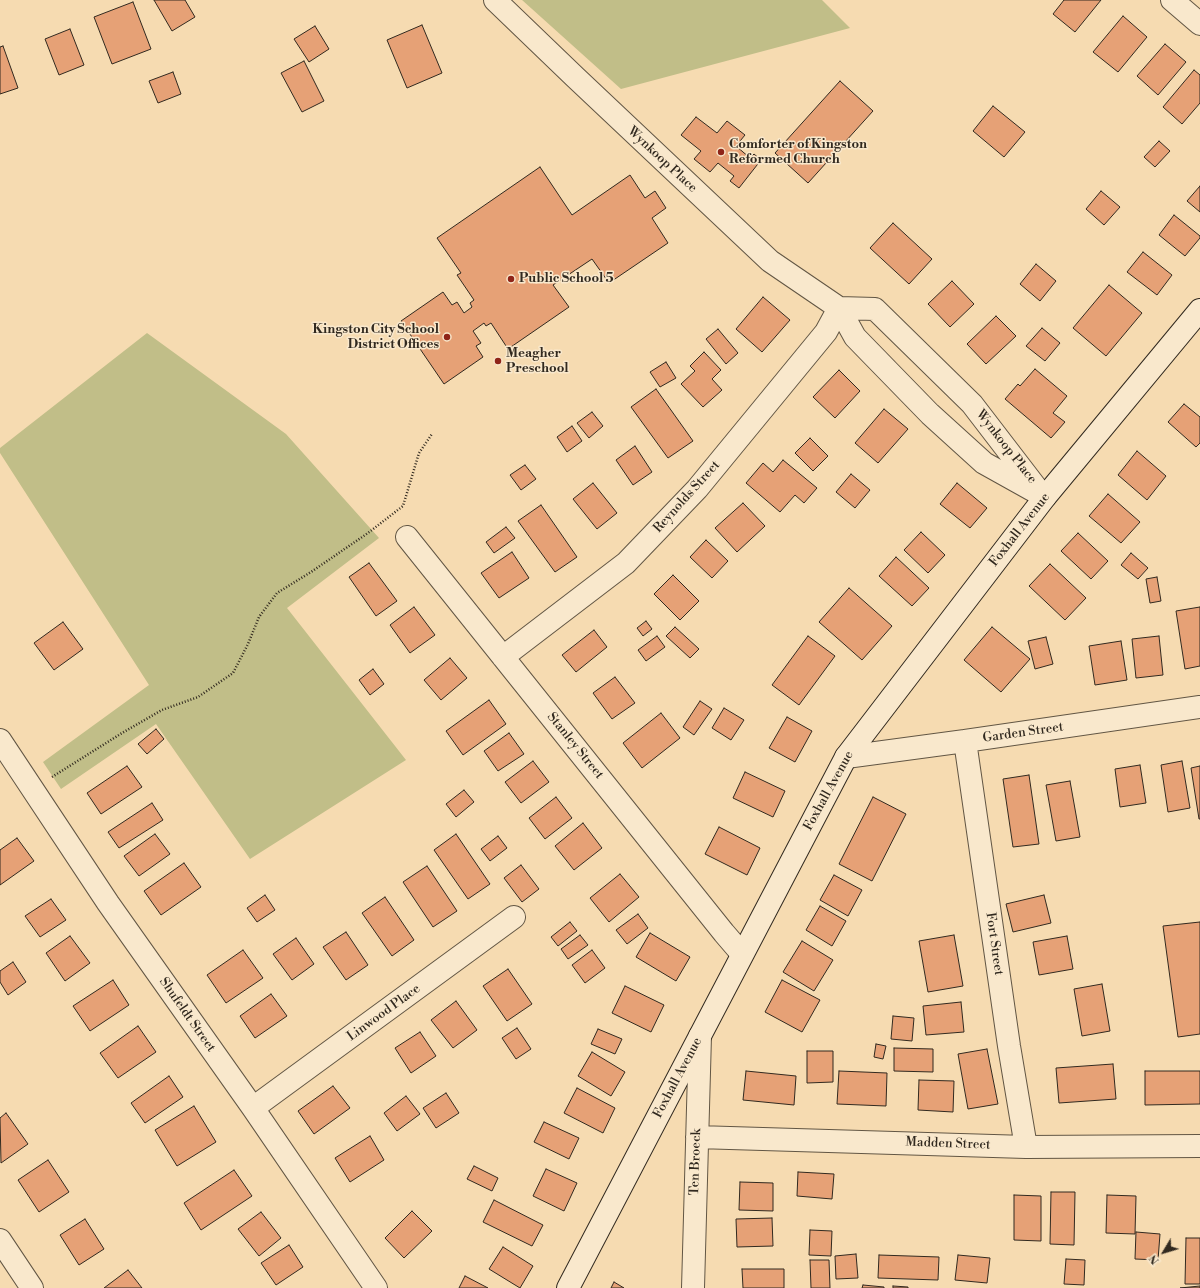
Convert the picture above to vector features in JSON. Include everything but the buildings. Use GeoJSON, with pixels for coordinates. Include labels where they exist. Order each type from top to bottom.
{"type":"FeatureCollection","features":[{"type":"Feature","properties":{"kind":"street","name":"Wynkoop Place"},"geometry":{"type":"LineString","coordinates":[[495,0],[574,77],[770,261],[839,308],[855,337],[930,414],[984,464],[1044,498]]}},
{"type":"Feature","properties":{"kind":"street"},"geometry":{"type":"LineString","coordinates":[[1172,0],[1200,24]]}},
{"type":"Feature","properties":{"kind":"street","name":"Wynkoop Place"},"geometry":{"type":"LineString","coordinates":[[839,308],[875,309],[972,404],[1044,498]]}},
{"type":"Feature","properties":{"kind":"street","name":"Reynolds Street"},"geometry":{"type":"LineString","coordinates":[[504,657],[626,563],[697,489],[826,332],[839,308]]}},
{"type":"Feature","properties":{"kind":"street","name":"Foxhall Avenue"},"geometry":{"type":"LineString","coordinates":[[568,1288],[846,757],[1044,498],[1200,310]]}},
{"type":"Feature","properties":{"kind":"street","name":"Stanley Street"},"geometry":{"type":"LineString","coordinates":[[407,537],[742,954]]}},
{"type":"Feature","properties":{"kind":"street","name":"Garden Street"},"geometry":{"type":"LineString","coordinates":[[846,757],[1200,707]]}},
{"type":"Feature","properties":{"kind":"street","name":"Shufeldt Street"},"geometry":{"type":"LineString","coordinates":[[0,740],[108,903],[253,1108],[376,1288]]}},
{"type":"Feature","properties":{"kind":"street","name":"Fort Street"},"geometry":{"type":"LineString","coordinates":[[965,741],[1009,1046],[1026,1147]]}},
{"type":"Feature","properties":{"kind":"street","name":"Linwood Place"},"geometry":{"type":"LineString","coordinates":[[253,1108],[514,917]]}},
{"type":"Feature","properties":{"kind":"street","name":"Ten Broeck"},"geometry":{"type":"LineString","coordinates":[[693,1288],[700,1036]]}},
{"type":"Feature","properties":{"kind":"street","name":"Madden Street"},"geometry":{"type":"LineString","coordinates":[[697,1137],[1026,1147],[1200,1146]]}},
{"type":"Feature","properties":{"kind":"street"},"geometry":{"type":"LineString","coordinates":[[0,1240],[32,1288]]}},
{"type":"Feature","properties":{"kind":"path"},"geometry":{"type":"LineString","coordinates":[[33,789],[122,733],[162,710],[198,697],[233,673],[248,644],[259,617],[277,593],[368,533],[403,506],[419,453],[432,434]]}},
{"type":"Feature","properties":{"kind":"path"},"geometry":{"type":"LineString","coordinates":[[399,508],[404,515]]}},
{"type":"Feature","properties":{"kind":"shaded area"},"geometry":{"type":"Polygon","coordinates":[[[522,0],[822,0],[850,28],[621,89],[522,0]]]}},
{"type":"Feature","properties":{"kind":"shaded area"},"geometry":{"type":"Polygon","coordinates":[[[147,333],[286,434],[379,538],[287,608],[406,760],[250,859],[156,724],[61,789],[43,762],[149,685],[0,453],[0,448],[147,333]]]}},
{"type":"Feature","properties":{"kind":"place","name":"Comforter of Kingston Reformed Church"},"geometry":{"type":"Point","coordinates":[721,152]}},
{"type":"Feature","properties":{"kind":"place","name":"Public School 5"},"geometry":{"type":"Point","coordinates":[511,279]}},
{"type":"Feature","properties":{"kind":"place","name":"Kingston City School District Offices"},"geometry":{"type":"Point","coordinates":[447,337]}},
{"type":"Feature","properties":{"kind":"place","name":"Meagher Preschool"},"geometry":{"type":"Point","coordinates":[498,361]}}]}
